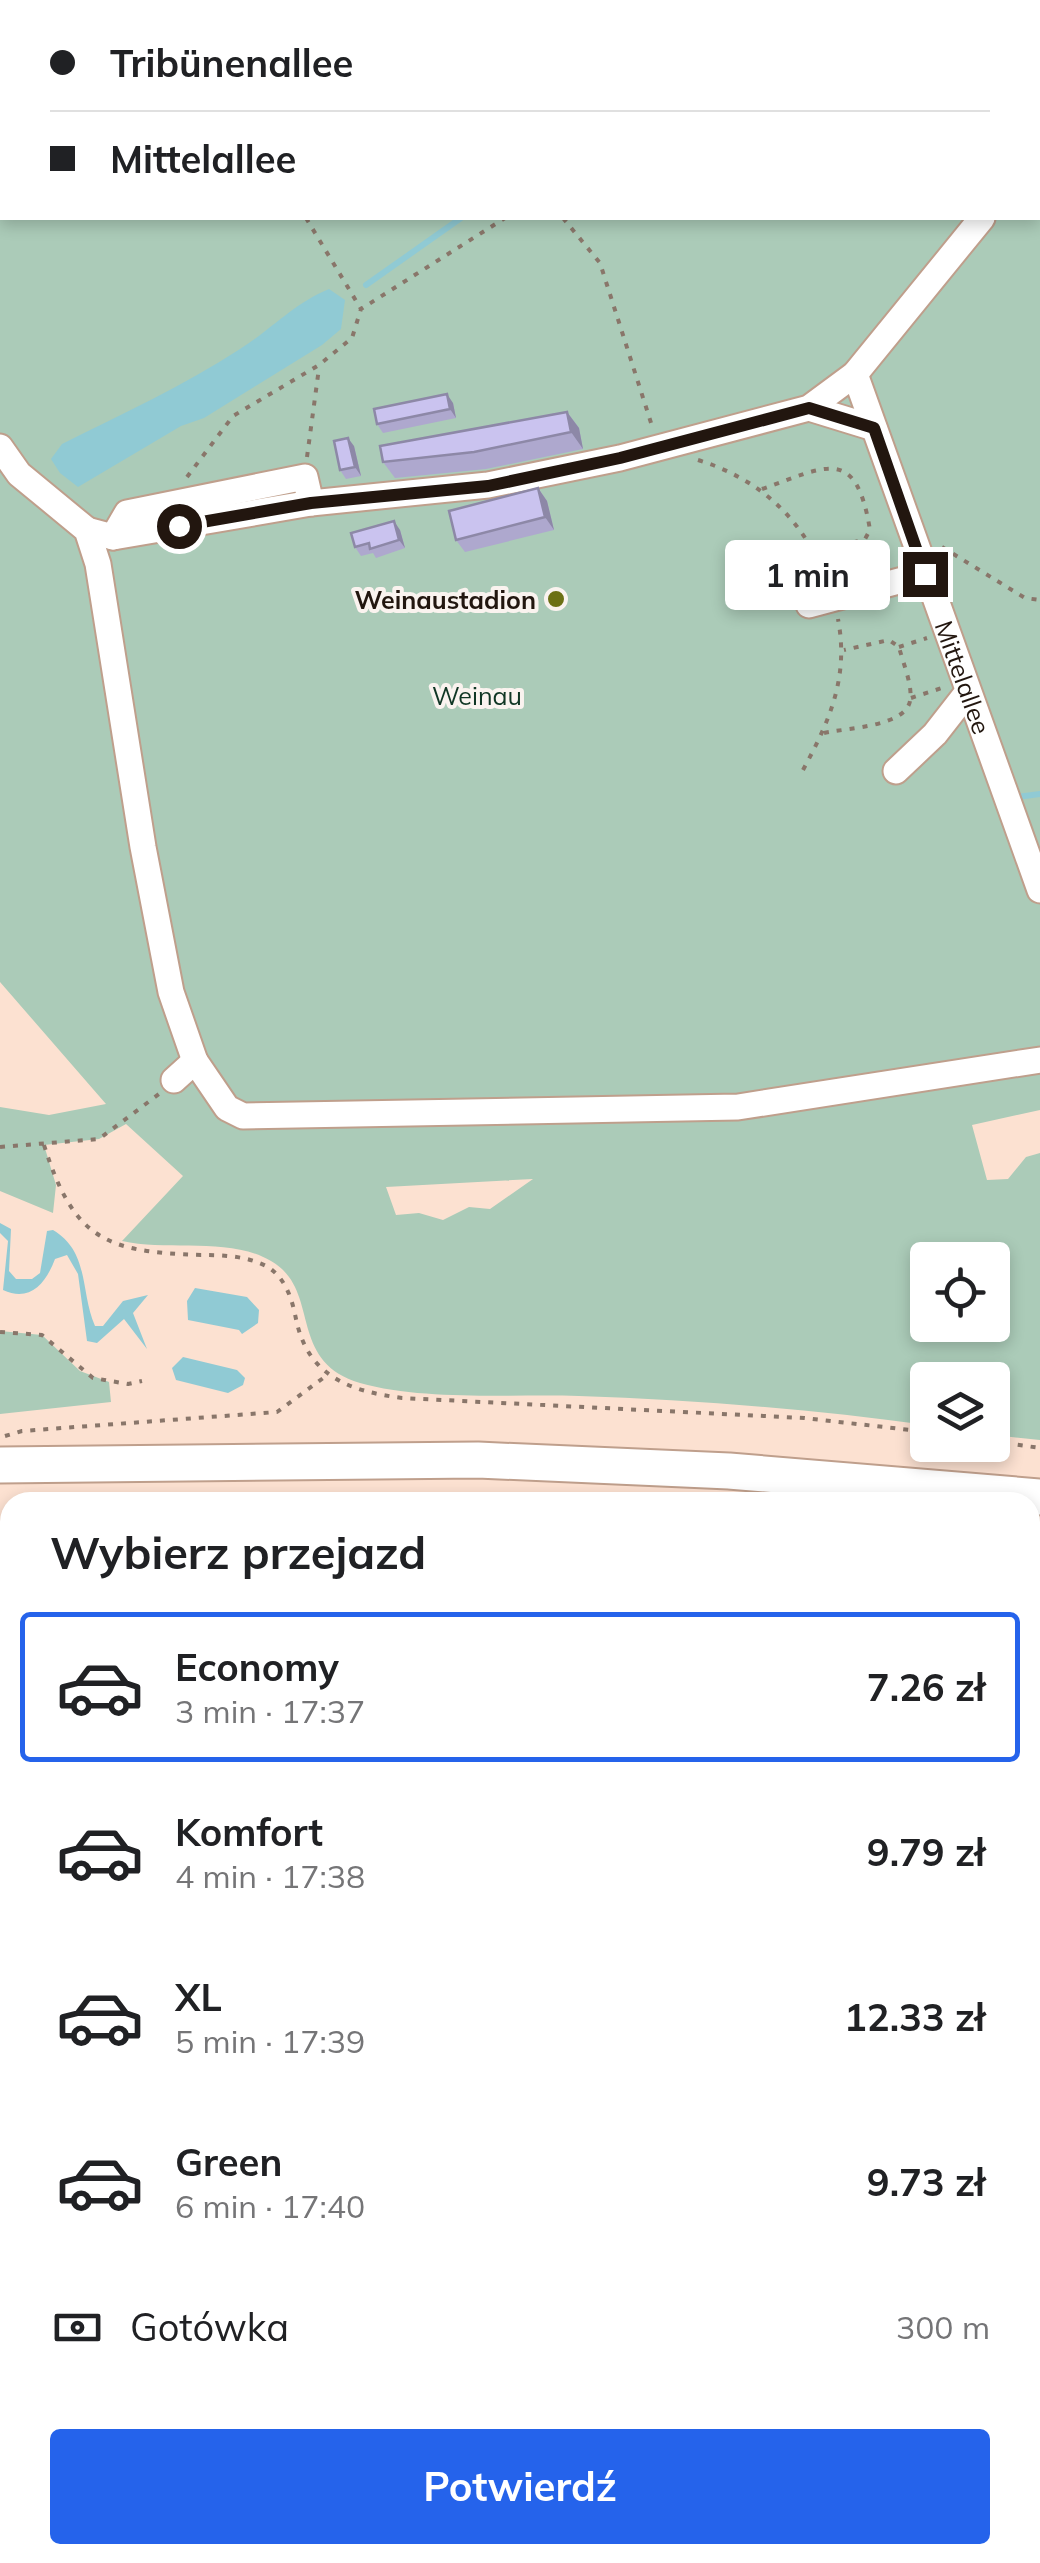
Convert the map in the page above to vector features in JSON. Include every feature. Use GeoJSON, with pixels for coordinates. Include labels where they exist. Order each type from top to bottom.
{"type":"FeatureCollection","features":[{"type":"Feature","properties":{"kind":"highway"},"geometry":{"type":"LineString","coordinates":[[0,1464],[478,1460],[729,1471],[971,1492]]}},
{"type":"Feature","properties":{"kind":"street"},"geometry":{"type":"LineString","coordinates":[[0,447],[19,474],[100,534],[311,503],[488,486],[660,448],[809,408],[855,374],[980,220]]}},
{"type":"Feature","properties":{"kind":"street","name":"Mittelallee"},"geometry":{"type":"LineString","coordinates":[[855,374],[1040,890]]}},
{"type":"Feature","properties":{"kind":"street"},"geometry":{"type":"LineString","coordinates":[[809,408],[874,428]]}},
{"type":"Feature","properties":{"kind":"street"},"geometry":{"type":"LineString","coordinates":[[311,503],[305,477],[128,513],[100,534],[98,564],[143,847],[171,992],[196,1061],[226,1108],[243,1116],[738,1107],[1040,1060]]}},
{"type":"Feature","properties":{"kind":"street"},"geometry":{"type":"LineString","coordinates":[[821,602],[925,574]]}},
{"type":"Feature","properties":{"kind":"street"},"geometry":{"type":"LineString","coordinates":[[896,771],[935,734],[965,687]]}},
{"type":"Feature","properties":{"kind":"street"},"geometry":{"type":"LineString","coordinates":[[174,1080],[196,1061]]}},
{"type":"Feature","properties":{"kind":"path"},"geometry":{"type":"LineString","coordinates":[[307,220],[361,308]]}},
{"type":"Feature","properties":{"kind":"path"},"geometry":{"type":"LineString","coordinates":[[167,505],[232,416],[319,365],[352,338],[361,308],[502,220]]}},
{"type":"Feature","properties":{"kind":"path"},"geometry":{"type":"LineString","coordinates":[[565,220],[600,263],[660,448],[732,470],[762,489],[802,530],[816,553],[821,602],[844,650],[836,707],[804,770]]}},
{"type":"Feature","properties":{"kind":"path"},"geometry":{"type":"LineString","coordinates":[[305,477],[319,365]]}},
{"type":"Feature","properties":{"kind":"path"},"geometry":{"type":"LineString","coordinates":[[762,489],[828,465],[846,470],[860,486],[870,530],[865,538],[816,553]]}},
{"type":"Feature","properties":{"kind":"path"},"geometry":{"type":"LineString","coordinates":[[913,540],[940,546],[1025,598],[1040,600]]}},
{"type":"Feature","properties":{"kind":"path"},"geometry":{"type":"LineString","coordinates":[[899,647],[946,633]]}},
{"type":"Feature","properties":{"kind":"path"},"geometry":{"type":"LineString","coordinates":[[822,733],[894,718],[907,710],[911,698],[899,647],[889,640],[844,650]]}},
{"type":"Feature","properties":{"kind":"path"},"geometry":{"type":"LineString","coordinates":[[911,698],[965,687]]}},
{"type":"Feature","properties":{"kind":"path"},"geometry":{"type":"LineString","coordinates":[[0,1147],[100,1140],[174,1080]]}},
{"type":"Feature","properties":{"kind":"path"},"geometry":{"type":"LineString","coordinates":[[44,1145],[56,1185],[72,1211],[110,1242],[154,1253],[229,1256],[268,1268],[288,1289],[305,1346],[326,1376],[370,1394],[601,1405],[910,1431]]}},
{"type":"Feature","properties":{"kind":"path"},"geometry":{"type":"LineString","coordinates":[[0,1332],[42,1334],[92,1378],[128,1384],[142,1381]]}},
{"type":"Feature","properties":{"kind":"path"},"geometry":{"type":"LineString","coordinates":[[0,1438],[34,1430],[277,1412],[326,1376]]}},
{"type":"Feature","properties":{"kind":"path"},"geometry":{"type":"LineString","coordinates":[[1010,1444],[1040,1448]]}},
{"type":"Feature","properties":{"kind":"green space","name":"Weinau"},"geometry":{"type":"Polygon","coordinates":[[[0,220],[1040,220],[1040,1110],[972,1125],[987,1180],[1008,1179],[1026,1157],[1040,1153],[1040,1440],[1010,1437],[1010,1362],[910,1362],[910,1423],[710,1403],[440,1394],[360,1383],[337,1373],[322,1359],[296,1289],[271,1261],[236,1249],[122,1241],[183,1176],[126,1124],[99,1139],[44,1145],[56,1185],[53,1213],[0,1191],[0,1107],[49,1115],[106,1104],[0,982],[0,220]],[[533,1179],[386,1187],[396,1215],[419,1213],[443,1220],[469,1207],[490,1209],[533,1179]]]}},
{"type":"Feature","properties":{"kind":"green space"},"geometry":{"type":"Polygon","coordinates":[[[0,1331],[42,1335],[80,1371],[109,1382],[111,1402],[0,1414],[0,1331]]]}},
{"type":"Feature","properties":{"kind":"water"},"geometry":{"type":"Polygon","coordinates":[[[329,289],[345,300],[341,329],[322,345],[204,418],[181,426],[78,487],[60,473],[51,459],[62,444],[197,375],[329,289]]]}},
{"type":"Feature","properties":{"kind":"water"},"geometry":{"type":"Polygon","coordinates":[[[0,1223],[11,1229],[9,1271],[16,1279],[32,1279],[40,1273],[47,1231],[53,1230],[65,1239],[79,1261],[95,1326],[103,1326],[123,1301],[148,1295],[133,1313],[147,1349],[124,1319],[97,1343],[87,1341],[78,1274],[67,1255],[55,1259],[42,1283],[29,1292],[3,1290],[8,1241],[0,1233],[0,1223]]]}},
{"type":"Feature","properties":{"kind":"water"},"geometry":{"type":"Polygon","coordinates":[[[195,1288],[247,1297],[259,1310],[258,1323],[242,1334],[239,1330],[188,1320],[187,1301],[195,1288]]]}},
{"type":"Feature","properties":{"kind":"water"},"geometry":{"type":"Polygon","coordinates":[[[183,1357],[237,1370],[245,1378],[243,1385],[228,1393],[176,1380],[172,1368],[183,1357]]]}},
{"type":"Feature","properties":{"kind":"building"},"geometry":{"type":"Polygon","coordinates":[[[447,394],[450,409],[377,424],[374,409],[447,394]]]}},
{"type":"Feature","properties":{"kind":"building"},"geometry":{"type":"Polygon","coordinates":[[[567,412],[571,432],[474,452],[383,462],[380,446],[567,412]]]}},
{"type":"Feature","properties":{"kind":"building"},"geometry":{"type":"Polygon","coordinates":[[[348,438],[355,467],[340,470],[334,441],[348,438]]]}},
{"type":"Feature","properties":{"kind":"building"},"geometry":{"type":"Polygon","coordinates":[[[538,488],[545,517],[456,540],[449,511],[538,488]]]}},
{"type":"Feature","properties":{"kind":"building"},"geometry":{"type":"Polygon","coordinates":[[[394,521],[399,540],[370,549],[369,543],[355,547],[351,533],[394,521]]]}},
{"type":"Feature","properties":{"kind":"waterway"},"geometry":{"type":"LineString","coordinates":[[366,285],[458,220]]}},
{"type":"Feature","properties":{"kind":"waterway"},"geometry":{"type":"LineString","coordinates":[[1017,797],[1040,794]]}},
{"type":"Feature","properties":{"kind":"place","name":"Weinaustadion"},"geometry":{"type":"Point","coordinates":[556,599]}},
{"type":"Feature","properties":{"kind":"route"},"geometry":{"type":"LineString","coordinates":[[179,526],[311,503],[488,486],[620,458],[809,408],[874,428],[925,574]]}}]}
